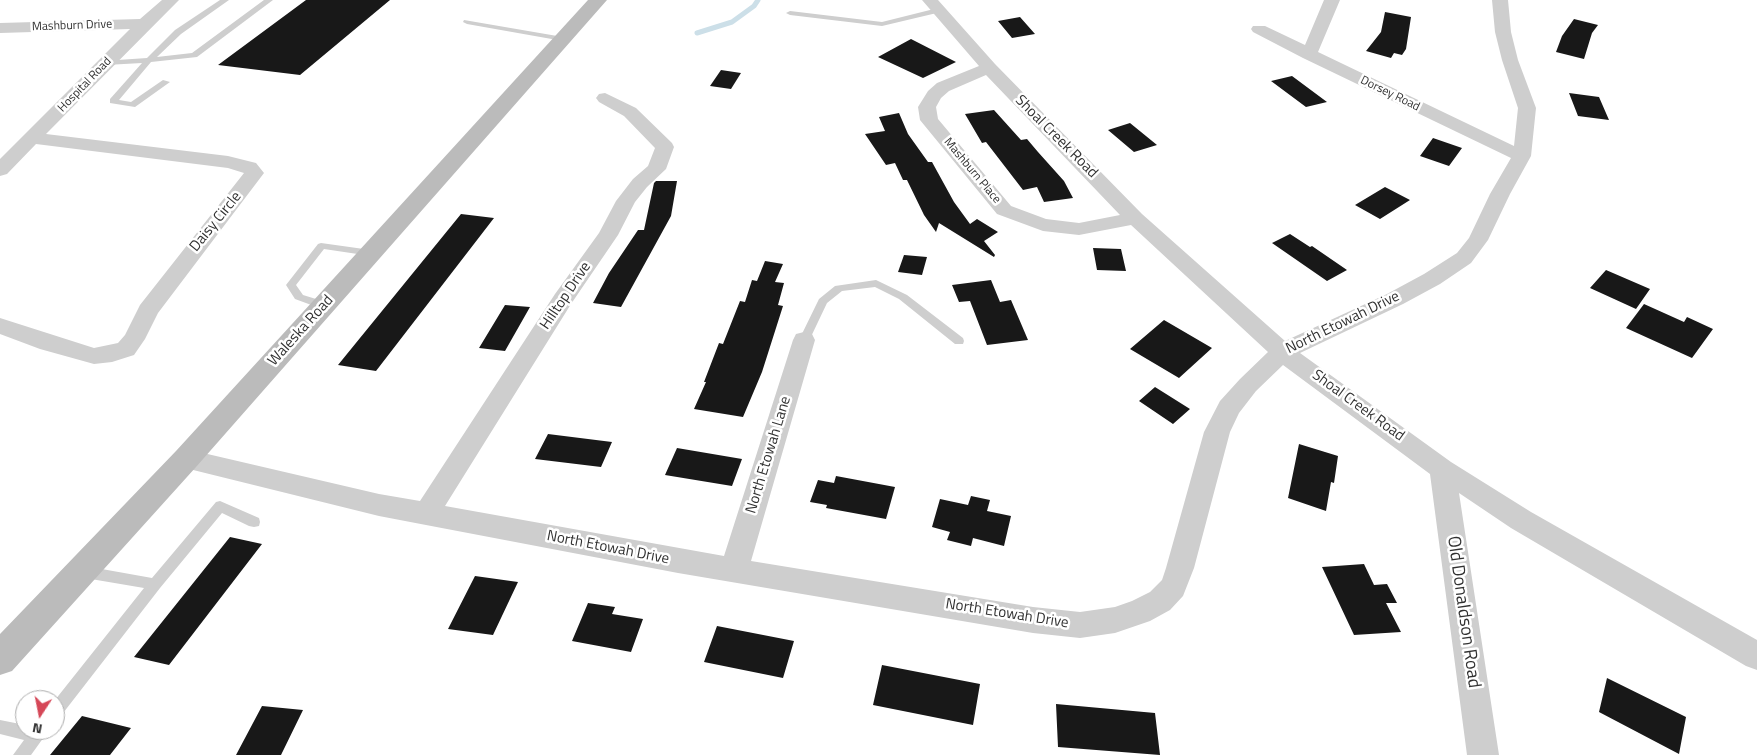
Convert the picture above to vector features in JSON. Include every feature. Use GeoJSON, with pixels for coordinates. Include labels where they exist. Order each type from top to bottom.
{"type":"FeatureCollection","features":[{"type":"Feature","properties":{"kind":"main road","name":"Waleska Road"},"geometry":{"type":"LineString","coordinates":[[0,659],[186,460],[598,0]]}},
{"type":"Feature","properties":{"kind":"street","name":"Hospital Road"},"geometry":{"type":"LineString","coordinates":[[0,170],[170,0]]}},
{"type":"Feature","properties":{"kind":"street"},"geometry":{"type":"LineString","coordinates":[[1309,55],[1332,0]]}},
{"type":"Feature","properties":{"kind":"street","name":"North Etowah Drive"},"geometry":{"type":"LineString","coordinates":[[186,460],[379,505],[426,514],[734,570],[1033,620],[1080,624],[1115,620],[1140,612],[1160,601],[1173,587],[1180,568],[1217,432],[1229,408],[1248,385],[1282,352],[1395,299],[1464,258],[1478,240],[1500,194],[1522,156],[1527,108],[1510,60],[1503,32],[1500,0]]}},
{"type":"Feature","properties":{"kind":"street","name":"Shoal Creek Road"},"geometry":{"type":"LineString","coordinates":[[934,5],[989,68],[1135,218],[1282,352],[1379,420],[1442,469],[1521,520],[1757,656]]}},
{"type":"Feature","properties":{"kind":"street","name":"Mashburn Drive"},"geometry":{"type":"LineString","coordinates":[[0,28],[144,24]]}},
{"type":"Feature","properties":{"kind":"street","name":"Dorsey Road"},"geometry":{"type":"LineString","coordinates":[[1259,29],[1309,55],[1522,156]]}},
{"type":"Feature","properties":{"kind":"street","name":"Mashburn Place"},"geometry":{"type":"LineString","coordinates":[[989,68],[943,87],[934,95],[927,107],[929,120],[1004,210],[1043,225],[1079,229],[1135,218]]}},
{"type":"Feature","properties":{"kind":"street","name":"Hilltop Drive"},"geometry":{"type":"LineString","coordinates":[[426,514],[563,299],[608,235],[626,201],[640,183],[657,169],[665,147],[630,112],[605,98]]}},
{"type":"Feature","properties":{"kind":"street","name":"Daisy Circle"},"geometry":{"type":"LineString","coordinates":[[0,326],[48,343],[94,356],[112,354],[126,348],[134,339],[148,310],[254,173],[249,167],[228,162],[34,138]]}},
{"type":"Feature","properties":{"kind":"street","name":"North Etowah Lane"},"geometry":{"type":"LineString","coordinates":[[734,570],[804,340]]}},
{"type":"Feature","properties":{"kind":"street","name":"Old Donaldson Road"},"geometry":{"type":"LineString","coordinates":[[1442,469],[1483,755]]}},
{"type":"Feature","properties":{"kind":"lane"},"geometry":{"type":"LineString","coordinates":[[166,82],[132,105],[113,101],[149,60],[178,32],[225,0]]}},
{"type":"Feature","properties":{"kind":"lane"},"geometry":{"type":"LineString","coordinates":[[106,63],[194,55],[269,0]]}},
{"type":"Feature","properties":{"kind":"lane"},"geometry":{"type":"LineString","coordinates":[[790,13],[882,24],[934,5]]}},
{"type":"Feature","properties":{"kind":"lane"},"geometry":{"type":"LineString","coordinates":[[467,22],[563,40]]}},
{"type":"Feature","properties":{"kind":"lane"},"geometry":{"type":"LineString","coordinates":[[325,306],[299,297],[291,285],[321,246],[372,253]]}},
{"type":"Feature","properties":{"kind":"lane"},"geometry":{"type":"LineString","coordinates":[[804,340],[823,301],[839,288],[876,283],[903,297],[959,341]]}},
{"type":"Feature","properties":{"kind":"lane"},"geometry":{"type":"LineString","coordinates":[[65,699],[155,584],[220,506],[254,522]]}},
{"type":"Feature","properties":{"kind":"lane"},"geometry":{"type":"LineString","coordinates":[[81,571],[155,584]]}},
{"type":"Feature","properties":{"kind":"lane"},"geometry":{"type":"LineString","coordinates":[[0,726],[15,728]]}},
{"type":"Feature","properties":{"kind":"lane"},"geometry":{"type":"LineString","coordinates":[[21,755],[33,740]]}},
{"type":"Feature","properties":{"kind":"building"},"geometry":{"type":"Polygon","coordinates":[[[306,0],[390,0],[300,75],[218,65],[306,0]]]}},
{"type":"Feature","properties":{"kind":"building"},"geometry":{"type":"Polygon","coordinates":[[[1385,12],[1411,17],[1406,49],[1402,55],[1394,53],[1391,58],[1366,51],[1381,32],[1385,12]]]}},
{"type":"Feature","properties":{"kind":"building"},"geometry":{"type":"Polygon","coordinates":[[[1020,17],[1035,34],[1012,38],[998,21],[1020,17]]]}},
{"type":"Feature","properties":{"kind":"building"},"geometry":{"type":"Polygon","coordinates":[[[1574,19],[1598,25],[1592,33],[1584,59],[1556,52],[1562,36],[1574,19]]]}},
{"type":"Feature","properties":{"kind":"building"},"geometry":{"type":"Polygon","coordinates":[[[911,39],[956,62],[923,78],[878,57],[911,39]]]}},
{"type":"Feature","properties":{"kind":"building"},"geometry":{"type":"Polygon","coordinates":[[[721,70],[741,73],[731,89],[710,86],[721,70]]]}},
{"type":"Feature","properties":{"kind":"building"},"geometry":{"type":"Polygon","coordinates":[[[1292,76],[1327,102],[1306,107],[1271,81],[1292,76]]]}},
{"type":"Feature","properties":{"kind":"building"},"geometry":{"type":"Polygon","coordinates":[[[1569,93],[1599,97],[1609,120],[1578,116],[1569,93]]]}},
{"type":"Feature","properties":{"kind":"building"},"geometry":{"type":"Polygon","coordinates":[[[994,110],[1021,140],[1027,139],[1064,181],[1073,198],[1044,202],[1037,187],[1023,190],[986,142],[982,143],[965,114],[994,110]]]}},
{"type":"Feature","properties":{"kind":"building"},"geometry":{"type":"Polygon","coordinates":[[[899,113],[908,134],[928,162],[932,162],[954,202],[970,224],[977,219],[998,232],[984,241],[995,255],[994,257],[939,223],[936,232],[924,215],[907,180],[903,180],[895,163],[886,165],[865,134],[885,131],[879,117],[899,113]]]}},
{"type":"Feature","properties":{"kind":"building"},"geometry":{"type":"Polygon","coordinates":[[[1130,123],[1157,145],[1134,152],[1108,130],[1130,123]]]}},
{"type":"Feature","properties":{"kind":"building"},"geometry":{"type":"Polygon","coordinates":[[[1433,138],[1462,148],[1449,166],[1420,156],[1433,138]]]}},
{"type":"Feature","properties":{"kind":"building"},"geometry":{"type":"Polygon","coordinates":[[[656,181],[677,181],[671,216],[621,307],[593,303],[609,273],[638,230],[644,230],[656,181]]]}},
{"type":"Feature","properties":{"kind":"building"},"geometry":{"type":"Polygon","coordinates":[[[1385,187],[1410,200],[1380,219],[1355,205],[1385,187]]]}},
{"type":"Feature","properties":{"kind":"building"},"geometry":{"type":"Polygon","coordinates":[[[461,214],[494,218],[376,371],[338,365],[461,214]]]}},
{"type":"Feature","properties":{"kind":"building"},"geometry":{"type":"Polygon","coordinates":[[[1290,234],[1310,247],[1312,246],[1347,270],[1327,281],[1272,243],[1290,234]]]}},
{"type":"Feature","properties":{"kind":"building"},"geometry":{"type":"Polygon","coordinates":[[[1093,248],[1121,249],[1126,271],[1097,270],[1093,248]]]}},
{"type":"Feature","properties":{"kind":"building"},"geometry":{"type":"Polygon","coordinates":[[[904,255],[927,257],[922,275],[898,272],[904,255]]]}},
{"type":"Feature","properties":{"kind":"building"},"geometry":{"type":"Polygon","coordinates":[[[765,261],[783,264],[775,282],[784,283],[778,305],[783,306],[762,372],[743,417],[694,409],[706,382],[704,382],[719,343],[723,344],[740,301],[745,302],[752,280],[757,281],[765,261]]]}},
{"type":"Feature","properties":{"kind":"building"},"geometry":{"type":"Polygon","coordinates":[[[1606,270],[1650,289],[1636,309],[1590,288],[1606,270]]]}},
{"type":"Feature","properties":{"kind":"building"},"geometry":{"type":"Polygon","coordinates":[[[991,280],[1000,302],[1011,300],[1028,340],[987,345],[970,301],[959,302],[952,285],[991,280]]]}},
{"type":"Feature","properties":{"kind":"building"},"geometry":{"type":"Polygon","coordinates":[[[1644,304],[1684,322],[1687,317],[1713,329],[1692,358],[1626,328],[1644,304]]]}},
{"type":"Feature","properties":{"kind":"building"},"geometry":{"type":"Polygon","coordinates":[[[505,305],[530,307],[505,351],[479,348],[505,305]]]}},
{"type":"Feature","properties":{"kind":"building"},"geometry":{"type":"Polygon","coordinates":[[[1164,320],[1212,348],[1179,378],[1130,349],[1164,320]]]}},
{"type":"Feature","properties":{"kind":"building"},"geometry":{"type":"Polygon","coordinates":[[[1155,387],[1190,409],[1173,424],[1139,401],[1155,387]]]}},
{"type":"Feature","properties":{"kind":"building"},"geometry":{"type":"Polygon","coordinates":[[[548,434],[612,442],[601,467],[535,459],[548,434]]]}},
{"type":"Feature","properties":{"kind":"building"},"geometry":{"type":"Polygon","coordinates":[[[1299,444],[1338,456],[1334,483],[1331,482],[1326,511],[1288,498],[1299,444]]]}},
{"type":"Feature","properties":{"kind":"building"},"geometry":{"type":"Polygon","coordinates":[[[677,448],[742,459],[732,486],[665,475],[677,448]]]}},
{"type":"Feature","properties":{"kind":"building"},"geometry":{"type":"Polygon","coordinates":[[[836,476],[895,487],[886,519],[826,508],[827,505],[810,502],[818,480],[834,483],[836,476]]]}},
{"type":"Feature","properties":{"kind":"building"},"geometry":{"type":"Polygon","coordinates":[[[971,496],[990,500],[987,511],[1011,516],[1004,546],[973,538],[971,546],[947,540],[950,532],[932,527],[940,499],[968,505],[971,496]]]}},
{"type":"Feature","properties":{"kind":"building"},"geometry":{"type":"Polygon","coordinates":[[[230,537],[262,544],[169,665],[134,657],[230,537]]]}},
{"type":"Feature","properties":{"kind":"building"},"geometry":{"type":"Polygon","coordinates":[[[1364,564],[1374,585],[1387,584],[1397,603],[1386,603],[1401,632],[1354,635],[1322,567],[1364,564]]]}},
{"type":"Feature","properties":{"kind":"building"},"geometry":{"type":"Polygon","coordinates":[[[475,576],[518,582],[493,635],[448,629],[475,576]]]}},
{"type":"Feature","properties":{"kind":"building"},"geometry":{"type":"Polygon","coordinates":[[[588,603],[615,607],[612,614],[643,619],[631,652],[572,641],[588,603]]]}},
{"type":"Feature","properties":{"kind":"building"},"geometry":{"type":"Polygon","coordinates":[[[717,626],[794,641],[783,678],[704,662],[717,626]]]}},
{"type":"Feature","properties":{"kind":"building"},"geometry":{"type":"Polygon","coordinates":[[[882,665],[980,684],[973,725],[873,705],[882,665]]]}},
{"type":"Feature","properties":{"kind":"building"},"geometry":{"type":"Polygon","coordinates":[[[1607,678],[1686,717],[1679,754],[1599,712],[1607,678]]]}},
{"type":"Feature","properties":{"kind":"building"},"geometry":{"type":"Polygon","coordinates":[[[1056,704],[1155,713],[1160,755],[1058,747],[1056,704]]]}},
{"type":"Feature","properties":{"kind":"building"},"geometry":{"type":"Polygon","coordinates":[[[262,706],[303,710],[281,755],[236,755],[262,706]]]}},
{"type":"Feature","properties":{"kind":"building"},"geometry":{"type":"Polygon","coordinates":[[[82,716],[131,728],[110,755],[50,755],[62,740],[65,740],[65,737],[82,716]]]}},
{"type":"Feature","properties":{"kind":"waterway"},"geometry":{"type":"LineString","coordinates":[[697,33],[732,22],[754,6],[758,0]]}}]}
